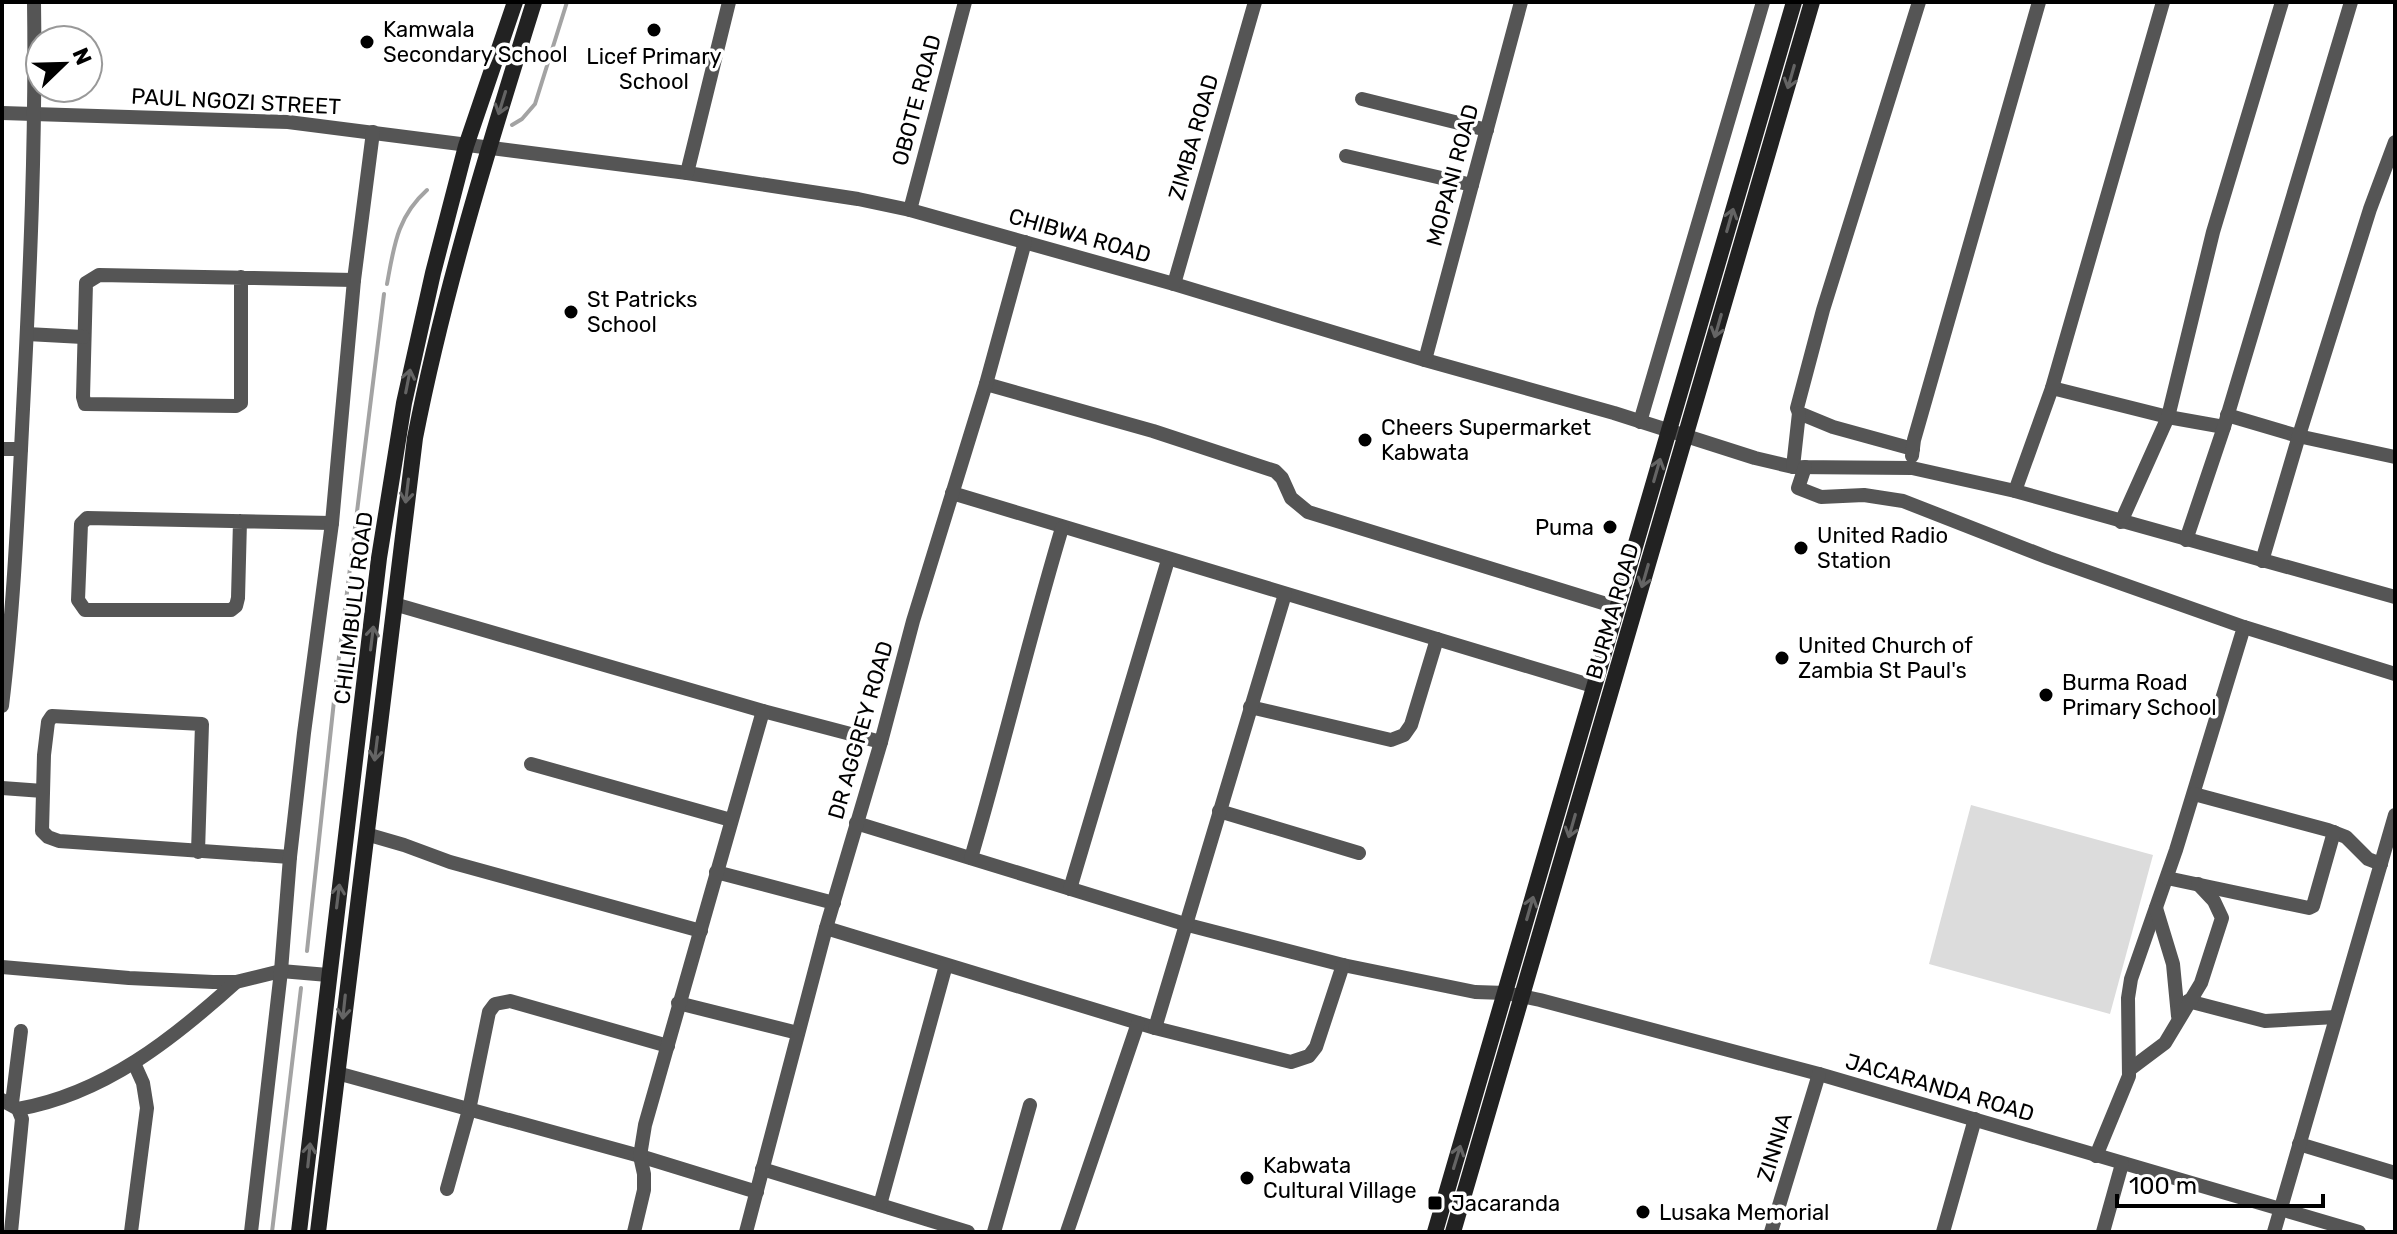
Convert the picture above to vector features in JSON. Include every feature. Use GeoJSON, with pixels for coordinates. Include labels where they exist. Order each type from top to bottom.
{"type":"FeatureCollection","features":[{"type":"Feature","properties":{"kind":"main road","name":"CHILIMBULU ROAD"},"geometry":{"type":"LineString","coordinates":[[299,1232],[379,558],[401,419],[433,273],[466,146],[515,2]]}},
{"type":"Feature","properties":{"kind":"main road","name":"CHILIMBULU ROAD"},"geometry":{"type":"LineString","coordinates":[[318,1232],[413,451],[425,388],[488,149],[534,2]]}},
{"type":"Feature","properties":{"kind":"main road","name":"BURMA ROAD"},"geometry":{"type":"LineString","coordinates":[[1435,1232],[1794,2]]}},
{"type":"Feature","properties":{"kind":"main road","name":"BURMA ROAD"},"geometry":{"type":"LineString","coordinates":[[1453,1232],[1812,2]]}},
{"type":"Feature","properties":{"kind":"street"},"geometry":{"type":"LineString","coordinates":[[2,706],[11,633],[27,334],[36,114],[34,2]]}},
{"type":"Feature","properties":{"kind":"street"},"geometry":{"type":"LineString","coordinates":[[687,173],[729,2]]}},
{"type":"Feature","properties":{"kind":"street","name":"OBOTE ROAD"},"geometry":{"type":"LineString","coordinates":[[910,210],[965,2]]}},
{"type":"Feature","properties":{"kind":"street","name":"ZIMBA ROAD"},"geometry":{"type":"LineString","coordinates":[[1174,284],[1255,2]]}},
{"type":"Feature","properties":{"kind":"street","name":"MOPANI ROAD"},"geometry":{"type":"LineString","coordinates":[[1425,360],[1521,2]]}},
{"type":"Feature","properties":{"kind":"street"},"geometry":{"type":"LineString","coordinates":[[1640,422],[1763,2]]}},
{"type":"Feature","properties":{"kind":"street"},"geometry":{"type":"LineString","coordinates":[[1919,2],[1823,310],[1797,408],[1798,488],[1821,497],[1864,495],[1903,501],[2049,558],[2244,627],[2395,674]]}},
{"type":"Feature","properties":{"kind":"street"},"geometry":{"type":"LineString","coordinates":[[1912,468],[1913,449],[2039,2]]}},
{"type":"Feature","properties":{"kind":"street"},"geometry":{"type":"LineString","coordinates":[[2015,491],[2052,388],[2163,2]]}},
{"type":"Feature","properties":{"kind":"street"},"geometry":{"type":"LineString","coordinates":[[2121,522],[2168,417],[2213,232],[2282,2]]}},
{"type":"Feature","properties":{"kind":"street"},"geometry":{"type":"LineString","coordinates":[[2186,540],[2226,421],[2351,2]]}},
{"type":"Feature","properties":{"kind":"street"},"geometry":{"type":"LineString","coordinates":[[1362,99],[1487,130]]}},
{"type":"Feature","properties":{"kind":"street","name":"PAUL NGOZI STREET"},"geometry":{"type":"LineString","coordinates":[[2,113],[288,122],[466,146]]}},
{"type":"Feature","properties":{"kind":"street"},"geometry":{"type":"LineString","coordinates":[[251,1232],[281,971],[290,857],[332,523],[354,280],[373,132]]}},
{"type":"Feature","properties":{"kind":"street"},"geometry":{"type":"LineString","coordinates":[[2262,561],[2370,209],[2391,171],[2395,142]]}},
{"type":"Feature","properties":{"kind":"street","name":"CHIBWA ROAD"},"geometry":{"type":"LineString","coordinates":[[466,146],[687,173],[910,210],[1174,284],[1755,458],[1799,467],[1912,468],[2015,491],[2395,597]]}},
{"type":"Feature","properties":{"kind":"street"},"geometry":{"type":"LineString","coordinates":[[1346,156],[1472,185]]}},
{"type":"Feature","properties":{"kind":"street","name":"DR AGGREY ROAD"},"geometry":{"type":"LineString","coordinates":[[746,1232],[826,928],[1025,242]]}},
{"type":"Feature","properties":{"kind":"street"},"geometry":{"type":"LineString","coordinates":[[241,277],[243,399],[236,406],[85,404],[83,337],[86,283],[91,277],[99,275],[241,277],[354,280]]}},
{"type":"Feature","properties":{"kind":"street"},"geometry":{"type":"LineString","coordinates":[[27,334],[83,337]]}},
{"type":"Feature","properties":{"kind":"street"},"geometry":{"type":"LineString","coordinates":[[986,384],[1254,463],[1275,471],[1282,478],[1291,498],[1308,512],[1616,607]]}},
{"type":"Feature","properties":{"kind":"street"},"geometry":{"type":"LineString","coordinates":[[2052,388],[2168,417],[2226,421],[2395,457]]}},
{"type":"Feature","properties":{"kind":"street"},"geometry":{"type":"LineString","coordinates":[[1799,413],[1833,427],[1913,449]]}},
{"type":"Feature","properties":{"kind":"street"},"geometry":{"type":"LineString","coordinates":[[2,449],[21,449]]}},
{"type":"Feature","properties":{"kind":"street"},"geometry":{"type":"LineString","coordinates":[[952,493],[1593,686]]}},
{"type":"Feature","properties":{"kind":"street"},"geometry":{"type":"LineString","coordinates":[[240,521],[238,598],[231,610],[85,610],[81,606],[78,600],[81,524],[87,518],[240,521],[332,523]]}},
{"type":"Feature","properties":{"kind":"street"},"geometry":{"type":"LineString","coordinates":[[971,858],[1062,528]]}},
{"type":"Feature","properties":{"kind":"street"},"geometry":{"type":"LineString","coordinates":[[1070,889],[1168,560]]}},
{"type":"Feature","properties":{"kind":"street"},"geometry":{"type":"LineString","coordinates":[[1155,1028],[1285,594]]}},
{"type":"Feature","properties":{"kind":"street"},"geometry":{"type":"LineString","coordinates":[[394,604],[881,742]]}},
{"type":"Feature","properties":{"kind":"street"},"geometry":{"type":"LineString","coordinates":[[2096,1156],[2129,1070],[2129,988],[2194,794],[2244,627]]}},
{"type":"Feature","properties":{"kind":"street"},"geometry":{"type":"LineString","coordinates":[[1250,707],[1391,740],[1399,738],[1411,725],[1437,639]]}},
{"type":"Feature","properties":{"kind":"street"},"geometry":{"type":"LineString","coordinates":[[634,1232],[644,1190],[640,1156],[645,1125],[763,711]]}},
{"type":"Feature","properties":{"kind":"street"},"geometry":{"type":"LineString","coordinates":[[198,852],[203,727],[199,722],[52,716],[48,722],[43,791],[42,831],[48,837],[59,841],[198,852],[290,857]]}},
{"type":"Feature","properties":{"kind":"street"},"geometry":{"type":"LineString","coordinates":[[531,764],[731,820]]}},
{"type":"Feature","properties":{"kind":"street"},"geometry":{"type":"LineString","coordinates":[[2,788],[43,791]]}},
{"type":"Feature","properties":{"kind":"street"},"geometry":{"type":"LineString","coordinates":[[2194,794],[2334,832],[2356,846],[2368,859],[2381,864]]}},
{"type":"Feature","properties":{"kind":"street"},"geometry":{"type":"LineString","coordinates":[[1219,811],[1359,853]]}},
{"type":"Feature","properties":{"kind":"street"},"geometry":{"type":"LineString","coordinates":[[2274,1232],[2395,815]]}},
{"type":"Feature","properties":{"kind":"street","name":"JACARANDA ROAD"},"geometry":{"type":"LineString","coordinates":[[856,823],[1188,925],[1343,965],[1475,992],[1523,995],[1819,1074],[2359,1232]]}},
{"type":"Feature","properties":{"kind":"street"},"geometry":{"type":"LineString","coordinates":[[2167,878],[2311,908],[2334,832]]}},
{"type":"Feature","properties":{"kind":"street"},"geometry":{"type":"LineString","coordinates":[[366,834],[450,862],[701,931]]}},
{"type":"Feature","properties":{"kind":"street"},"geometry":{"type":"LineString","coordinates":[[716,872],[834,903]]}},
{"type":"Feature","properties":{"kind":"street"},"geometry":{"type":"LineString","coordinates":[[2129,1070],[2161,1047],[2201,983],[2223,923],[2219,909],[2198,884]]}},
{"type":"Feature","properties":{"kind":"street"},"geometry":{"type":"LineString","coordinates":[[2156,908],[2173,964],[2178,1017]]}},
{"type":"Feature","properties":{"kind":"street"},"geometry":{"type":"LineString","coordinates":[[826,928],[1155,1028],[1291,1062],[1309,1056],[1316,1047],[1343,965]]}},
{"type":"Feature","properties":{"kind":"street"},"geometry":{"type":"LineString","coordinates":[[880,1205],[946,965]]}},
{"type":"Feature","properties":{"kind":"street"},"geometry":{"type":"LineString","coordinates":[[2,967],[140,979],[236,982],[281,971],[328,975]]}},
{"type":"Feature","properties":{"kind":"street"},"geometry":{"type":"LineString","coordinates":[[11,1104],[59,1100],[97,1084],[134,1063],[196,1018],[236,982]]}},
{"type":"Feature","properties":{"kind":"street"},"geometry":{"type":"LineString","coordinates":[[447,1189],[469,1110],[489,1012],[495,1004],[510,1001],[668,1046]]}},
{"type":"Feature","properties":{"kind":"street"},"geometry":{"type":"LineString","coordinates":[[2188,1001],[2265,1021],[2336,1017]]}},
{"type":"Feature","properties":{"kind":"street"},"geometry":{"type":"LineString","coordinates":[[678,1003],[798,1033]]}},
{"type":"Feature","properties":{"kind":"street"},"geometry":{"type":"LineString","coordinates":[[1067,1232],[1138,1023]]}},
{"type":"Feature","properties":{"kind":"street"},"geometry":{"type":"LineString","coordinates":[[11,1232],[22,1119],[11,1104],[21,1031]]}},
{"type":"Feature","properties":{"kind":"street"},"geometry":{"type":"LineString","coordinates":[[131,1232],[147,1108],[143,1083],[134,1063]]}},
{"type":"Feature","properties":{"kind":"street"},"geometry":{"type":"LineString","coordinates":[[337,1073],[640,1156],[757,1192]]}},
{"type":"Feature","properties":{"kind":"street","name":"ZINNIA"},"geometry":{"type":"LineString","coordinates":[[1771,1232],[1819,1074]]}},
{"type":"Feature","properties":{"kind":"street"},"geometry":{"type":"LineString","coordinates":[[994,1232],[1030,1105]]}},
{"type":"Feature","properties":{"kind":"street"},"geometry":{"type":"LineString","coordinates":[[1943,1232],[1975,1119]]}},
{"type":"Feature","properties":{"kind":"street"},"geometry":{"type":"LineString","coordinates":[[2299,1144],[2395,1173]]}},
{"type":"Feature","properties":{"kind":"street"},"geometry":{"type":"LineString","coordinates":[[2103,1232],[2122,1164]]}},
{"type":"Feature","properties":{"kind":"street"},"geometry":{"type":"LineString","coordinates":[[762,1169],[968,1232]]}},
{"type":"Feature","properties":{"kind":"shaded area"},"geometry":{"type":"Polygon","coordinates":[[[1971,805],[2153,855],[2110,1014],[1929,964],[1971,805]]]}},
{"type":"Feature","properties":{"kind":"waterway"},"geometry":{"type":"LineString","coordinates":[[512,125],[535,104],[567,2]]}},
{"type":"Feature","properties":{"kind":"waterway"},"geometry":{"type":"LineString","coordinates":[[387,284],[403,222],[427,190]]}},
{"type":"Feature","properties":{"kind":"waterway"},"geometry":{"type":"LineString","coordinates":[[307,951],[337,673],[384,294]]}},
{"type":"Feature","properties":{"kind":"waterway"},"geometry":{"type":"LineString","coordinates":[[272,1232],[301,988]]}},
{"type":"Feature","properties":{"kind":"place","name":"Licef Primary School"},"geometry":{"type":"Point","coordinates":[654,30]}},
{"type":"Feature","properties":{"kind":"place","name":"Kamwala Secondary School"},"geometry":{"type":"Point","coordinates":[367,42]}},
{"type":"Feature","properties":{"kind":"place","name":"St Patricks School"},"geometry":{"type":"Point","coordinates":[571,312]}},
{"type":"Feature","properties":{"kind":"place","name":"Cheers Supermarket Kabwata"},"geometry":{"type":"Point","coordinates":[1365,440]}},
{"type":"Feature","properties":{"kind":"place","name":"Puma"},"geometry":{"type":"Point","coordinates":[1610,527]}},
{"type":"Feature","properties":{"kind":"place","name":"United Radio Station"},"geometry":{"type":"Point","coordinates":[1801,548]}},
{"type":"Feature","properties":{"kind":"place","name":"United Church of Zambia St Paul's"},"geometry":{"type":"Point","coordinates":[1782,658]}},
{"type":"Feature","properties":{"kind":"place","name":"Burma Road Primary School"},"geometry":{"type":"Point","coordinates":[2046,695]}},
{"type":"Feature","properties":{"kind":"place","name":"Kabwata Cultural Village"},"geometry":{"type":"Point","coordinates":[1247,1178]}},
{"type":"Feature","properties":{"kind":"place","name":"Jacaranda"},"geometry":{"type":"Point","coordinates":[1435,1203]}},
{"type":"Feature","properties":{"kind":"place","name":"Lusaka Memorial"},"geometry":{"type":"Point","coordinates":[1643,1212]}}]}
